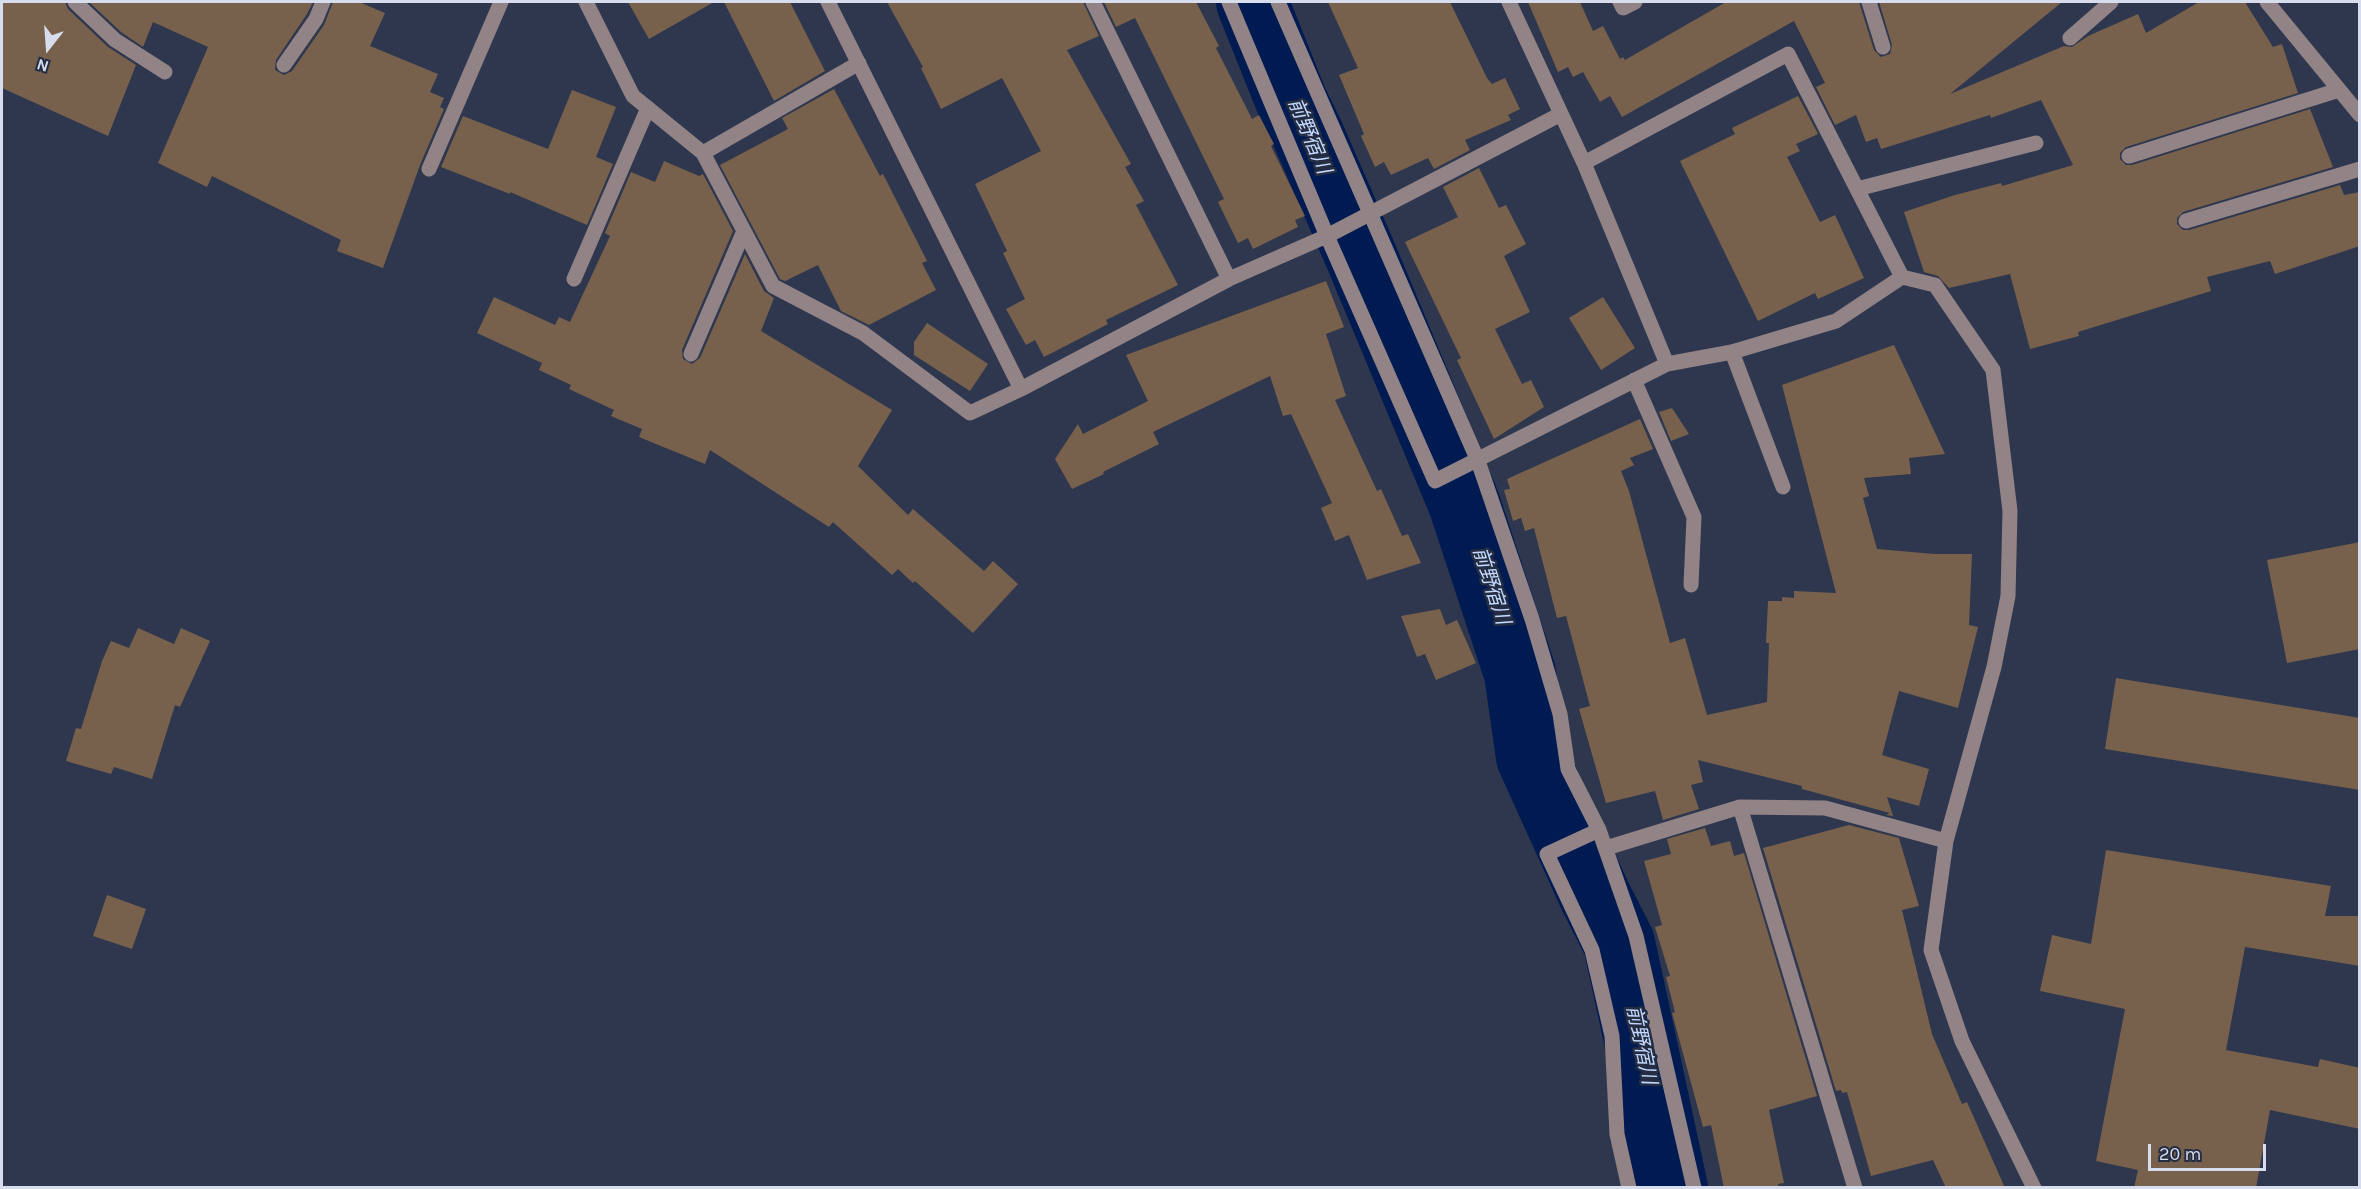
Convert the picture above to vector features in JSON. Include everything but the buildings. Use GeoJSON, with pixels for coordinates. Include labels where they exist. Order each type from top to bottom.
{"type":"FeatureCollection","features":[{"type":"Feature","properties":{"kind":"street"},"geometry":{"type":"LineString","coordinates":[[75,2],[114,40],[165,72]]}},
{"type":"Feature","properties":{"kind":"street"},"geometry":{"type":"LineString","coordinates":[[284,65],[316,19],[323,2]]}},
{"type":"Feature","properties":{"kind":"street"},"geometry":{"type":"LineString","coordinates":[[429,169],[501,2]]}},
{"type":"Feature","properties":{"kind":"street"},"geometry":{"type":"LineString","coordinates":[[586,2],[633,96],[703,153],[773,286],[863,333],[970,413],[1021,389],[1229,279],[1327,236],[1562,114]]}},
{"type":"Feature","properties":{"kind":"street"},"geometry":{"type":"LineString","coordinates":[[828,2],[1021,389]]}},
{"type":"Feature","properties":{"kind":"street"},"geometry":{"type":"LineString","coordinates":[[1093,2],[1229,279]]}},
{"type":"Feature","properties":{"kind":"street"},"geometry":{"type":"LineString","coordinates":[[1229,2],[1327,236],[1435,482],[1667,364],[1732,352],[1836,321],[1902,277],[1935,285],[1993,370],[2010,511],[2008,596],[1994,667],[1946,841],[1931,951],[1962,1041],[2034,1188]]}},
{"type":"Feature","properties":{"kind":"street"},"geometry":{"type":"LineString","coordinates":[[1278,2],[1478,461],[1532,619],[1560,714],[1568,769],[1599,830],[1636,936],[1694,1188]]}},
{"type":"Feature","properties":{"kind":"street"},"geometry":{"type":"LineString","coordinates":[[1509,2],[1584,163],[1667,364]]}},
{"type":"Feature","properties":{"kind":"street"},"geometry":{"type":"LineString","coordinates":[[1620,2],[1623,8],[1635,2]]}},
{"type":"Feature","properties":{"kind":"street"},"geometry":{"type":"LineString","coordinates":[[1869,2],[1883,47]]}},
{"type":"Feature","properties":{"kind":"street"},"geometry":{"type":"LineString","coordinates":[[2070,38],[2111,2]]}},
{"type":"Feature","properties":{"kind":"street"},"geometry":{"type":"LineString","coordinates":[[2267,2],[2360,115]]}},
{"type":"Feature","properties":{"kind":"street"},"geometry":{"type":"LineString","coordinates":[[1584,163],[1788,54],[1902,277]]}},
{"type":"Feature","properties":{"kind":"street"},"geometry":{"type":"LineString","coordinates":[[703,153],[859,63]]}},
{"type":"Feature","properties":{"kind":"street"},"geometry":{"type":"LineString","coordinates":[[2129,156],[2339,90]]}},
{"type":"Feature","properties":{"kind":"street"},"geometry":{"type":"LineString","coordinates":[[574,279],[648,108]]}},
{"type":"Feature","properties":{"kind":"street"},"geometry":{"type":"LineString","coordinates":[[1857,189],[2036,143]]}},
{"type":"Feature","properties":{"kind":"street"},"geometry":{"type":"LineString","coordinates":[[2186,221],[2360,169]]}},
{"type":"Feature","properties":{"kind":"street"},"geometry":{"type":"LineString","coordinates":[[691,354],[744,231]]}},
{"type":"Feature","properties":{"kind":"street"},"geometry":{"type":"LineString","coordinates":[[1732,352],[1783,487]]}},
{"type":"Feature","properties":{"kind":"street"},"geometry":{"type":"LineString","coordinates":[[1634,380],[1694,517],[1691,585]]}},
{"type":"Feature","properties":{"kind":"street"},"geometry":{"type":"LineString","coordinates":[[1606,849],[1740,807],[1825,808],[1946,841]]}},
{"type":"Feature","properties":{"kind":"street"},"geometry":{"type":"LineString","coordinates":[[1740,807],[1856,1188]]}},
{"type":"Feature","properties":{"kind":"street"},"geometry":{"type":"LineString","coordinates":[[1599,830],[1547,854],[1592,950],[1612,1036],[1617,1134],[1629,1188]]}},
{"type":"Feature","properties":{"kind":"waterway","name":"前野宿川"},"geometry":{"type":"LineString","coordinates":[[1252,2],[1292,102],[1361,256],[1464,503],[1520,673],[1532,757],[1595,896],[1619,943],[1672,1188]]}}]}
